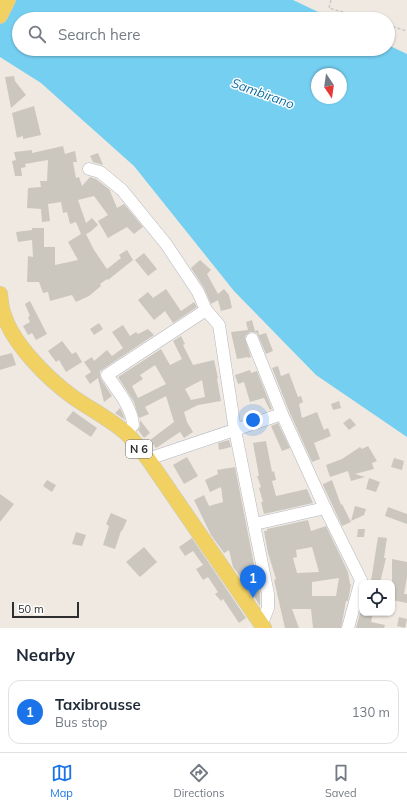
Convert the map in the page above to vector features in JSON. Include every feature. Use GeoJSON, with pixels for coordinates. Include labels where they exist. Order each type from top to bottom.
{"type":"FeatureCollection","features":[{"type":"Feature","properties":{"kind":"main road"},"geometry":{"type":"LineString","coordinates":[[0,16],[8,0]]}},
{"type":"Feature","properties":{"kind":"main road","name":"N 6"},"geometry":{"type":"LineString","coordinates":[[0,294],[3,315],[13,336],[33,360],[55,382],[73,397],[127,433],[148,459],[262,627]]}},
{"type":"Feature","properties":{"kind":"street"},"geometry":{"type":"LineString","coordinates":[[89,169],[100,172],[122,190],[166,244],[198,292],[206,310],[219,325],[235,430],[268,594],[268,608],[262,627]]}},
{"type":"Feature","properties":{"kind":"street"},"geometry":{"type":"LineString","coordinates":[[127,433],[133,425],[133,420],[124,400],[108,375],[206,310]]}},
{"type":"Feature","properties":{"kind":"street"},"geometry":{"type":"LineString","coordinates":[[252,339],[282,414],[325,508],[361,580],[348,628]]}},
{"type":"Feature","properties":{"kind":"street"},"geometry":{"type":"LineString","coordinates":[[148,459],[282,414]]}},
{"type":"Feature","properties":{"kind":"street"},"geometry":{"type":"LineString","coordinates":[[254,524],[325,508]]}},
{"type":"Feature","properties":{"kind":"path"},"geometry":{"type":"LineString","coordinates":[[331,0],[330,8],[343,12]]}},
{"type":"Feature","properties":{"kind":"path"},"geometry":{"type":"LineString","coordinates":[[395,27],[407,31]]}},
{"type":"Feature","properties":{"kind":"water","name":"Sambirano"},"geometry":{"type":"Polygon","coordinates":[[[0,0],[293,0],[318,12],[12,12],[12,56],[395,56],[395,48],[407,54],[407,437],[316,375],[234,291],[134,166],[41,83],[0,57],[0,0]]]}},
{"type":"Feature","properties":{"kind":"building"},"geometry":{"type":"Polygon","coordinates":[[[14,76],[15,81],[26,95],[11,108],[5,77],[14,76]]]}},
{"type":"Feature","properties":{"kind":"building"},"geometry":{"type":"Polygon","coordinates":[[[34,106],[41,135],[23,139],[23,136],[17,138],[12,113],[34,106]]]}},
{"type":"Feature","properties":{"kind":"building"},"geometry":{"type":"Polygon","coordinates":[[[63,146],[65,154],[75,151],[77,162],[73,162],[76,178],[79,177],[82,186],[90,177],[96,179],[110,190],[117,208],[124,204],[143,227],[134,234],[127,227],[108,238],[98,221],[108,215],[94,196],[78,200],[86,223],[92,218],[98,225],[86,234],[94,250],[107,269],[121,258],[119,255],[127,250],[133,260],[108,280],[107,279],[100,284],[101,286],[89,296],[76,302],[72,295],[50,301],[48,292],[43,293],[39,282],[27,282],[28,256],[33,257],[32,240],[18,242],[16,232],[32,230],[32,228],[44,228],[44,247],[55,247],[55,265],[78,260],[68,242],[81,234],[76,222],[70,224],[67,212],[63,213],[61,202],[48,204],[50,221],[42,222],[41,209],[27,208],[28,188],[41,187],[40,181],[47,181],[48,160],[25,164],[26,167],[21,168],[22,176],[15,176],[12,161],[16,160],[14,152],[32,150],[32,153],[63,146]]]}},
{"type":"Feature","properties":{"kind":"building"},"geometry":{"type":"Polygon","coordinates":[[[98,153],[103,165],[93,162],[90,156],[98,153]]]}},
{"type":"Feature","properties":{"kind":"building"},"geometry":{"type":"Polygon","coordinates":[[[144,253],[157,269],[148,276],[135,260],[144,253]]]}},
{"type":"Feature","properties":{"kind":"building"},"geometry":{"type":"Polygon","coordinates":[[[200,260],[211,270],[207,274],[218,294],[224,289],[229,295],[232,308],[221,311],[218,300],[211,304],[204,288],[191,268],[200,260]]]}},
{"type":"Feature","properties":{"kind":"building"},"geometry":{"type":"Polygon","coordinates":[[[166,289],[181,311],[194,302],[197,307],[173,323],[165,311],[154,320],[138,300],[148,292],[153,298],[166,289]]]}},
{"type":"Feature","properties":{"kind":"building"},"geometry":{"type":"Polygon","coordinates":[[[30,301],[47,334],[36,340],[32,333],[28,335],[23,326],[30,322],[28,317],[30,316],[25,304],[30,301]]]}},
{"type":"Feature","properties":{"kind":"building"},"geometry":{"type":"Polygon","coordinates":[[[252,320],[255,331],[258,330],[259,335],[266,333],[273,351],[266,354],[257,333],[250,332],[245,338],[251,357],[237,359],[231,332],[248,330],[246,322],[252,320]]]}},
{"type":"Feature","properties":{"kind":"building"},"geometry":{"type":"Polygon","coordinates":[[[99,323],[103,329],[94,335],[90,329],[99,323]]]}},
{"type":"Feature","properties":{"kind":"building"},"geometry":{"type":"Polygon","coordinates":[[[123,325],[130,336],[136,332],[138,334],[148,329],[154,335],[100,371],[101,379],[112,396],[104,402],[98,378],[90,384],[85,376],[91,372],[84,362],[92,357],[94,361],[107,350],[112,356],[123,348],[112,332],[123,325]]]}},
{"type":"Feature","properties":{"kind":"building"},"geometry":{"type":"Polygon","coordinates":[[[181,336],[185,344],[183,345],[193,365],[214,360],[221,401],[198,405],[184,412],[187,422],[193,432],[184,438],[180,432],[156,448],[150,440],[174,422],[166,396],[145,407],[149,414],[139,418],[134,402],[118,377],[161,349],[170,365],[182,359],[173,341],[181,336]],[[155,365],[140,375],[143,379],[132,386],[138,398],[166,384],[155,365]],[[202,380],[185,389],[191,400],[205,397],[202,380]]]}},
{"type":"Feature","properties":{"kind":"building"},"geometry":{"type":"Polygon","coordinates":[[[62,341],[72,354],[76,352],[82,362],[66,372],[59,360],[56,362],[48,351],[62,341]]]}},
{"type":"Feature","properties":{"kind":"building"},"geometry":{"type":"Polygon","coordinates":[[[12,353],[16,365],[0,370],[0,356],[12,353]]]}},
{"type":"Feature","properties":{"kind":"building"},"geometry":{"type":"Polygon","coordinates":[[[278,366],[281,376],[289,373],[298,397],[301,396],[303,402],[299,404],[302,418],[317,412],[324,430],[328,428],[331,436],[314,443],[320,459],[312,462],[272,368],[278,366]]]}},
{"type":"Feature","properties":{"kind":"building"},"geometry":{"type":"Polygon","coordinates":[[[250,370],[251,373],[257,371],[272,409],[270,410],[264,398],[250,402],[244,382],[238,384],[235,375],[250,370]]]}},
{"type":"Feature","properties":{"kind":"building"},"geometry":{"type":"Polygon","coordinates":[[[339,401],[341,408],[333,410],[331,404],[339,401]]]}},
{"type":"Feature","properties":{"kind":"building"},"geometry":{"type":"Polygon","coordinates":[[[120,408],[123,414],[125,420],[115,413],[120,408]]]}},
{"type":"Feature","properties":{"kind":"building"},"geometry":{"type":"Polygon","coordinates":[[[73,411],[97,428],[91,437],[66,420],[73,411]]]}},
{"type":"Feature","properties":{"kind":"building"},"geometry":{"type":"Polygon","coordinates":[[[350,418],[356,425],[349,430],[343,423],[350,418]]]}},
{"type":"Feature","properties":{"kind":"building"},"geometry":{"type":"Polygon","coordinates":[[[140,420],[150,433],[144,438],[138,430],[140,427],[140,420]]]}},
{"type":"Feature","properties":{"kind":"building"},"geometry":{"type":"Polygon","coordinates":[[[278,423],[290,448],[282,451],[271,426],[278,423]]]}},
{"type":"Feature","properties":{"kind":"building"},"geometry":{"type":"Polygon","coordinates":[[[229,440],[231,447],[219,450],[218,443],[229,440]]]}},
{"type":"Feature","properties":{"kind":"building"},"geometry":{"type":"Polygon","coordinates":[[[266,441],[272,472],[274,471],[276,480],[272,481],[276,496],[307,489],[313,503],[264,514],[253,443],[266,441]]]}},
{"type":"Feature","properties":{"kind":"building"},"geometry":{"type":"Polygon","coordinates":[[[368,446],[377,461],[372,463],[374,469],[355,474],[365,477],[351,481],[348,471],[330,477],[326,465],[342,459],[360,447],[362,449],[368,446]]]}},
{"type":"Feature","properties":{"kind":"building"},"geometry":{"type":"Polygon","coordinates":[[[187,457],[198,476],[184,484],[173,465],[187,457]]]}},
{"type":"Feature","properties":{"kind":"building"},"geometry":{"type":"Polygon","coordinates":[[[394,458],[404,461],[402,470],[391,467],[394,458]]]}},
{"type":"Feature","properties":{"kind":"building"},"geometry":{"type":"Polygon","coordinates":[[[235,467],[260,595],[260,606],[247,585],[233,567],[229,550],[224,553],[211,535],[194,500],[204,495],[209,506],[223,502],[221,487],[210,492],[205,480],[218,474],[217,470],[235,467]]]}},
{"type":"Feature","properties":{"kind":"building"},"geometry":{"type":"Polygon","coordinates":[[[369,478],[380,482],[376,492],[366,489],[369,478]]]}},
{"type":"Feature","properties":{"kind":"building"},"geometry":{"type":"Polygon","coordinates":[[[47,480],[56,485],[52,492],[43,486],[47,480]]]}},
{"type":"Feature","properties":{"kind":"building"},"geometry":{"type":"Polygon","coordinates":[[[332,480],[341,505],[342,504],[351,522],[342,526],[323,485],[332,480]]]}},
{"type":"Feature","properties":{"kind":"building"},"geometry":{"type":"Polygon","coordinates":[[[0,494],[14,504],[0,522],[0,494]]]}},
{"type":"Feature","properties":{"kind":"building"},"geometry":{"type":"Polygon","coordinates":[[[355,506],[366,509],[364,515],[351,521],[355,506]]]}},
{"type":"Feature","properties":{"kind":"building"},"geometry":{"type":"Polygon","coordinates":[[[388,507],[407,514],[407,524],[385,516],[388,507]]]}},
{"type":"Feature","properties":{"kind":"building"},"geometry":{"type":"Polygon","coordinates":[[[111,513],[127,520],[121,531],[115,549],[103,545],[109,526],[106,524],[111,513]]]}},
{"type":"Feature","properties":{"kind":"building"},"geometry":{"type":"Polygon","coordinates":[[[308,520],[311,531],[326,526],[348,572],[351,584],[341,628],[313,628],[311,609],[292,609],[299,628],[285,628],[274,580],[276,579],[268,553],[264,531],[267,531],[267,529],[308,520]],[[312,547],[296,550],[297,557],[293,558],[297,573],[319,572],[312,547]],[[339,578],[312,582],[312,596],[336,596],[339,578]]]}},
{"type":"Feature","properties":{"kind":"building"},"geometry":{"type":"Polygon","coordinates":[[[358,529],[365,529],[364,537],[357,537],[358,529]]]}},
{"type":"Feature","properties":{"kind":"building"},"geometry":{"type":"Polygon","coordinates":[[[76,532],[86,535],[82,546],[72,544],[76,532]]]}},
{"type":"Feature","properties":{"kind":"building"},"geometry":{"type":"Polygon","coordinates":[[[378,537],[387,538],[384,558],[386,558],[381,580],[371,580],[378,537]]]}},
{"type":"Feature","properties":{"kind":"building"},"geometry":{"type":"Polygon","coordinates":[[[192,538],[246,618],[239,623],[223,599],[221,601],[215,594],[218,592],[208,577],[203,580],[196,569],[203,565],[193,551],[185,556],[179,547],[192,538]]]}},
{"type":"Feature","properties":{"kind":"building"},"geometry":{"type":"Polygon","coordinates":[[[144,547],[157,562],[140,577],[126,562],[144,547]]]}},
{"type":"Feature","properties":{"kind":"building"},"geometry":{"type":"Polygon","coordinates":[[[392,559],[407,562],[407,577],[404,594],[407,594],[407,603],[395,601],[395,580],[392,580],[392,559]]]}},
{"type":"Feature","properties":{"kind":"building"},"geometry":{"type":"Polygon","coordinates":[[[359,616],[372,616],[371,622],[385,625],[384,628],[356,628],[359,616]]]}},
{"type":"Feature","properties":{"kind":"building"},"geometry":{"type":"Polygon","coordinates":[[[399,617],[407,619],[405,628],[397,626],[399,617]]]}},
{"type":"Feature","properties":{"kind":"place","name":"Taxibrousse"},"geometry":{"type":"Point","coordinates":[253,598]}}]}
